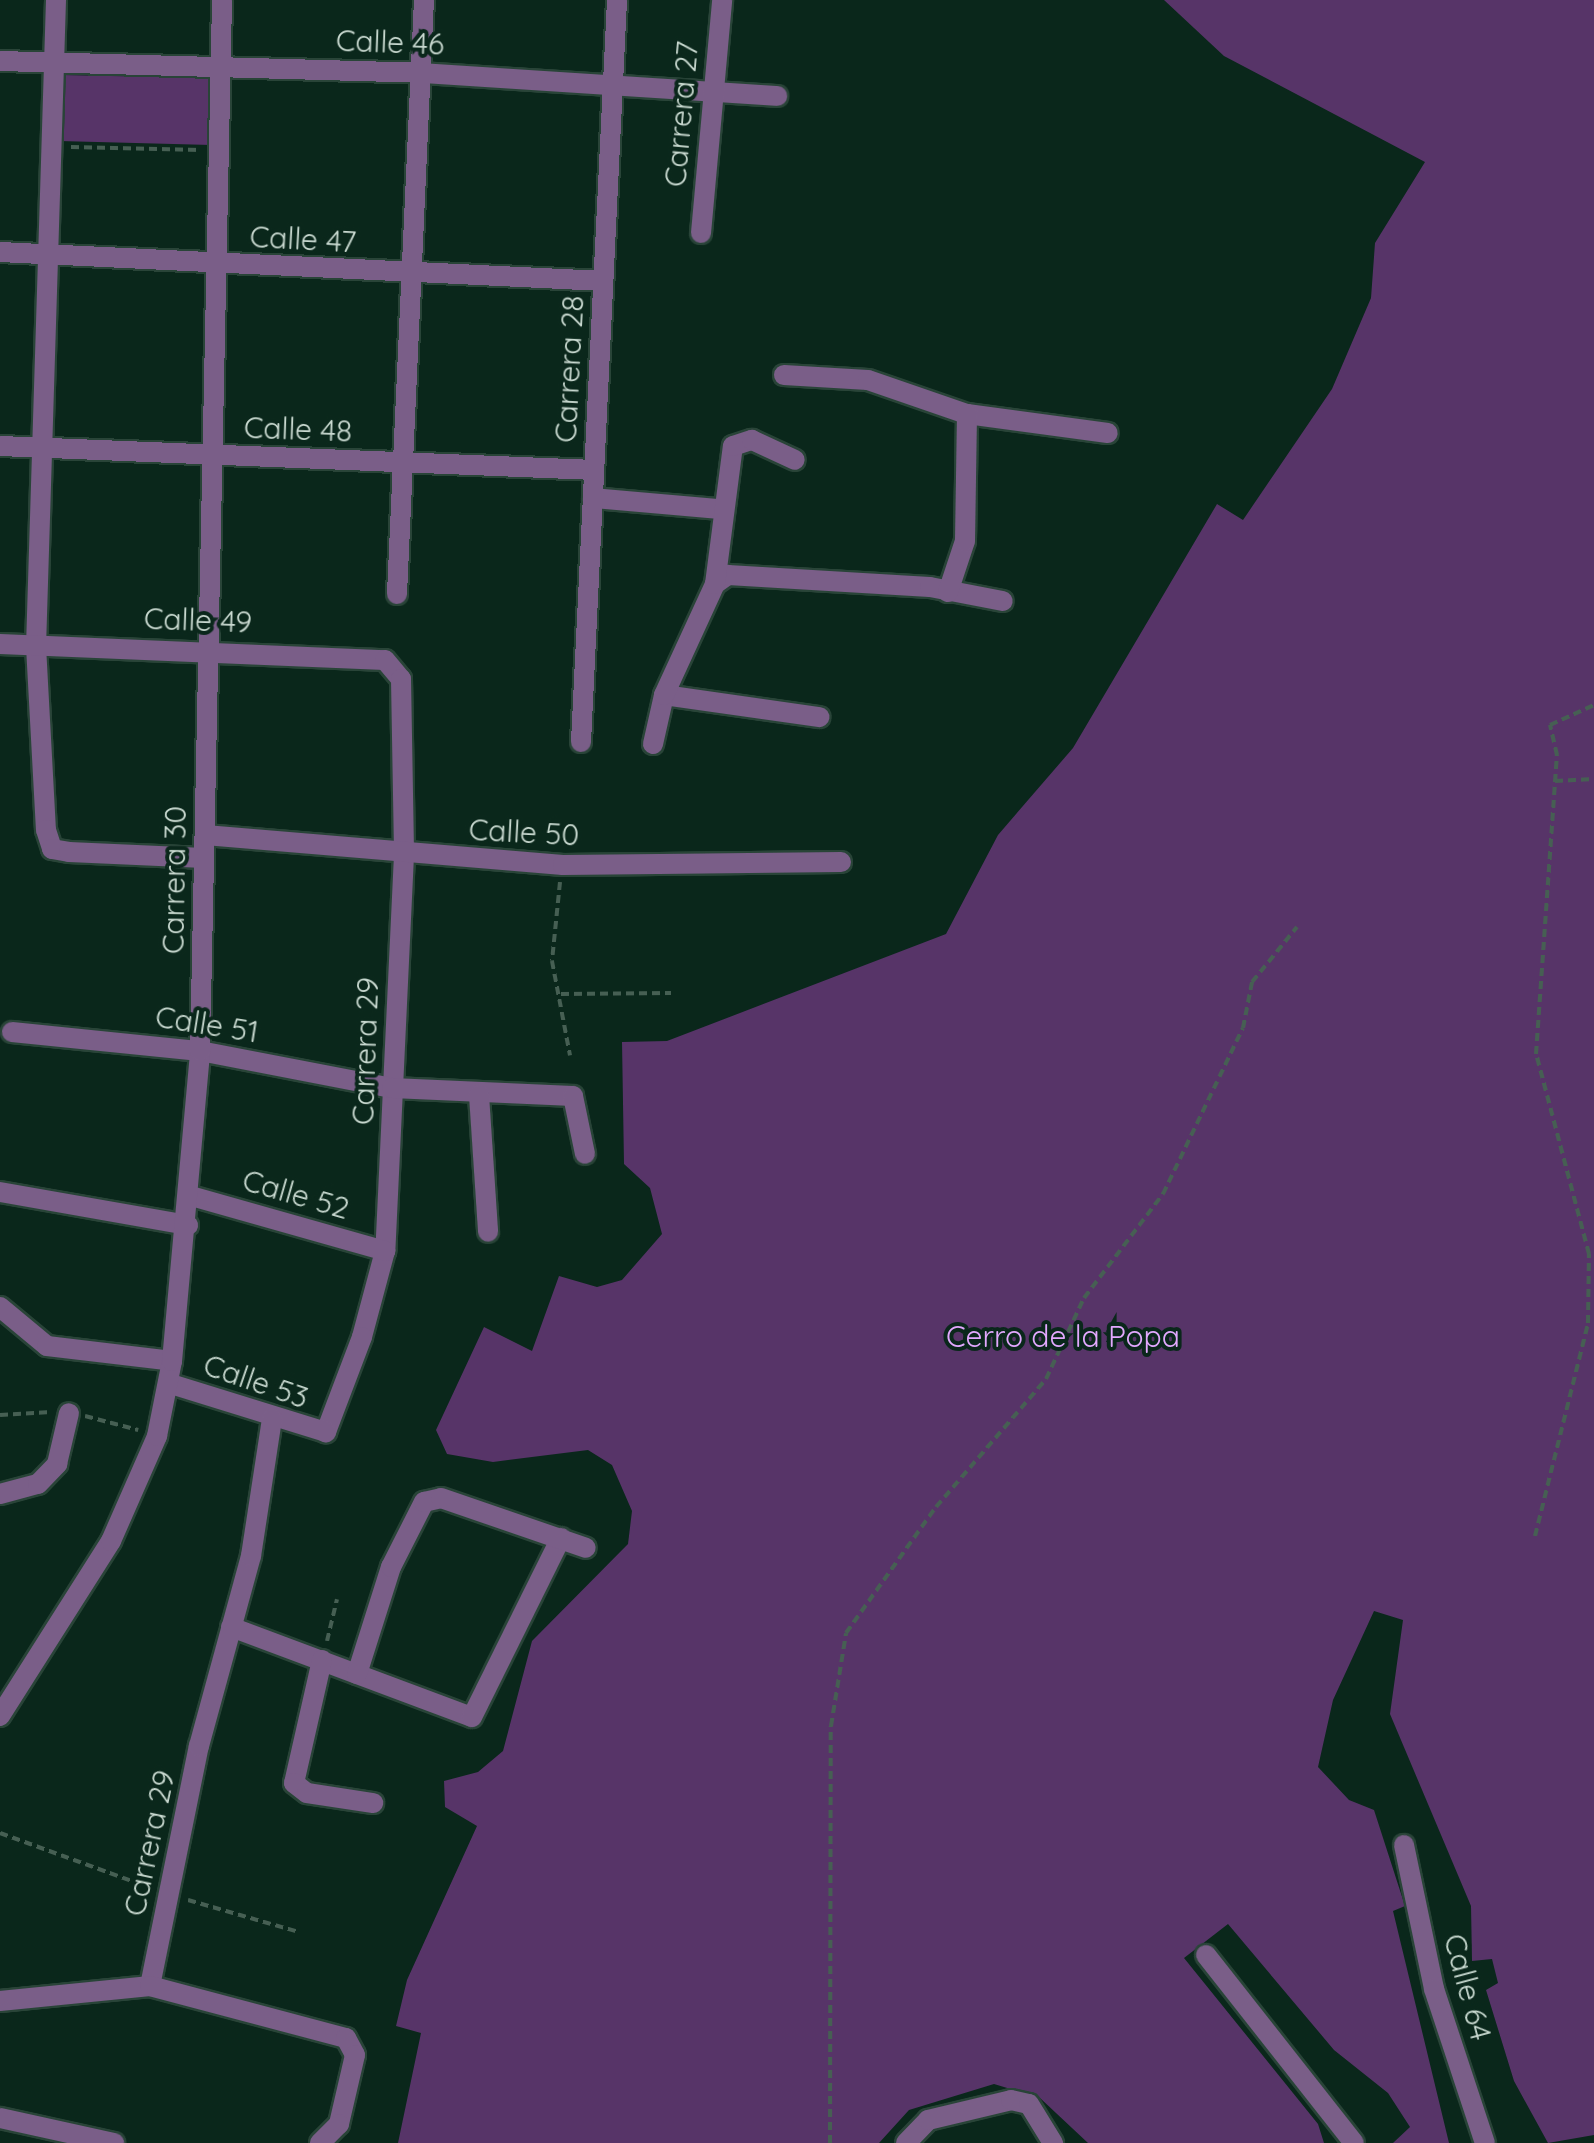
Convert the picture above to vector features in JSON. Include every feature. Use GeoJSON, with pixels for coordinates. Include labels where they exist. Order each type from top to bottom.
{"type":"FeatureCollection","features":[{"type":"Feature","properties":{"kind":"street"},"geometry":{"type":"LineString","coordinates":[[56,0],[39,448],[36,646],[52,849],[204,858]]}},
{"type":"Feature","properties":{"kind":"street","name":"Carrera 30"},"geometry":{"type":"LineString","coordinates":[[0,1716],[111,1541],[157,1436],[172,1361],[191,1196],[200,1051],[222,0]]}},
{"type":"Feature","properties":{"kind":"street"},"geometry":{"type":"LineString","coordinates":[[397,594],[424,0]]}},
{"type":"Feature","properties":{"kind":"street","name":"Carrera 28"},"geometry":{"type":"LineString","coordinates":[[582,742],[617,0]]}},
{"type":"Feature","properties":{"kind":"street","name":"Carrera 27"},"geometry":{"type":"LineString","coordinates":[[701,234],[710,90],[722,0]]}},
{"type":"Feature","properties":{"kind":"street","name":"Calle 46"},"geometry":{"type":"LineString","coordinates":[[0,61],[422,73],[777,96]]}},
{"type":"Feature","properties":{"kind":"street","name":"Calle 47"},"geometry":{"type":"LineString","coordinates":[[0,252],[604,280]]}},
{"type":"Feature","properties":{"kind":"street"},"geometry":{"type":"LineString","coordinates":[[784,375],[868,380],[967,414],[1108,432]]}},
{"type":"Feature","properties":{"kind":"street"},"geometry":{"type":"LineString","coordinates":[[948,592],[964,541],[967,414]]}},
{"type":"Feature","properties":{"kind":"street"},"geometry":{"type":"LineString","coordinates":[[652,744],[664,695],[715,584],[719,509],[740,438],[795,460]]}},
{"type":"Feature","properties":{"kind":"street","name":"Calle 48"},"geometry":{"type":"LineString","coordinates":[[0,446],[594,470]]}},
{"type":"Feature","properties":{"kind":"street"},"geometry":{"type":"LineString","coordinates":[[593,498],[719,509]]}},
{"type":"Feature","properties":{"kind":"street"},"geometry":{"type":"LineString","coordinates":[[715,584],[728,575],[948,592],[1003,601]]}},
{"type":"Feature","properties":{"kind":"street","name":"Calle 49"},"geometry":{"type":"LineString","coordinates":[[0,644],[209,650],[393,664]]}},
{"type":"Feature","properties":{"kind":"street","name":"Carrera 29"},"geometry":{"type":"LineString","coordinates":[[326,1432],[385,1250],[407,712],[393,664]]}},
{"type":"Feature","properties":{"kind":"street"},"geometry":{"type":"LineString","coordinates":[[664,695],[819,717]]}},
{"type":"Feature","properties":{"kind":"street","name":"Calle 50"},"geometry":{"type":"LineString","coordinates":[[205,835],[404,855],[563,865],[841,862]]}},
{"type":"Feature","properties":{"kind":"street","name":"Calle 51"},"geometry":{"type":"LineString","coordinates":[[12,1032],[200,1051],[392,1088],[574,1096],[585,1154]]}},
{"type":"Feature","properties":{"kind":"street"},"geometry":{"type":"LineString","coordinates":[[479,1094],[488,1232]]}},
{"type":"Feature","properties":{"kind":"street"},"geometry":{"type":"LineString","coordinates":[[0,1192],[188,1225]]}},
{"type":"Feature","properties":{"kind":"street","name":"Calle 52"},"geometry":{"type":"LineString","coordinates":[[191,1196],[385,1250]]}},
{"type":"Feature","properties":{"kind":"street","name":"Calle 53"},"geometry":{"type":"LineString","coordinates":[[0,1307],[47,1346],[172,1361]]}},
{"type":"Feature","properties":{"kind":"street","name":"Calle 53"},"geometry":{"type":"LineString","coordinates":[[168,1383],[272,1420],[326,1432]]}},
{"type":"Feature","properties":{"kind":"street"},"geometry":{"type":"LineString","coordinates":[[0,1494],[38,1484],[56,1464],[69,1413]]}},
{"type":"Feature","properties":{"kind":"street","name":"Carrera 29"},"geometry":{"type":"LineString","coordinates":[[150,1986],[232,1627],[272,1420]]}},
{"type":"Feature","properties":{"kind":"street"},"geometry":{"type":"LineString","coordinates":[[356,1674],[391,1567],[424,1502],[440,1498],[586,1548]]}},
{"type":"Feature","properties":{"kind":"street"},"geometry":{"type":"LineString","coordinates":[[232,1627],[472,1718],[561,1538]]}},
{"type":"Feature","properties":{"kind":"street"},"geometry":{"type":"LineString","coordinates":[[322,1660],[294,1783],[306,1793],[373,1804]]}},
{"type":"Feature","properties":{"kind":"street","name":"Calle 64"},"geometry":{"type":"LineString","coordinates":[[1404,1845],[1438,2005],[1485,2143]]}},
{"type":"Feature","properties":{"kind":"street"},"geometry":{"type":"LineString","coordinates":[[1206,1955],[1336,2109],[1354,2143]]}},
{"type":"Feature","properties":{"kind":"street"},"geometry":{"type":"LineString","coordinates":[[0,2001],[150,1986],[346,2038],[355,2054],[338,2124],[320,2143]]}},
{"type":"Feature","properties":{"kind":"street"},"geometry":{"type":"LineString","coordinates":[[906,2143],[928,2120],[1010,2100],[1029,2104],[1052,2143]]}},
{"type":"Feature","properties":{"kind":"street"},"geometry":{"type":"LineString","coordinates":[[0,2118],[58,2140],[114,2143]]}},
{"type":"Feature","properties":{"kind":"path"},"geometry":{"type":"LineString","coordinates":[[50,146],[221,150]]}},
{"type":"Feature","properties":{"kind":"path"},"geometry":{"type":"LineString","coordinates":[[1535,1536],[1588,1323],[1589,1254],[1536,1054],[1555,781],[1550,725],[1594,705]]}},
{"type":"Feature","properties":{"kind":"path"},"geometry":{"type":"LineString","coordinates":[[1555,781],[1594,779]]}},
{"type":"Feature","properties":{"kind":"path"},"geometry":{"type":"LineString","coordinates":[[563,865],[552,944],[570,1054]]}},
{"type":"Feature","properties":{"kind":"path"},"geometry":{"type":"LineString","coordinates":[[830,2143],[831,1726],[846,1633],[936,1507],[1046,1378],[1084,1298],[1163,1194],[1243,1028],[1252,982],[1297,927]]}},
{"type":"Feature","properties":{"kind":"path"},"geometry":{"type":"LineString","coordinates":[[560,994],[671,992]]}},
{"type":"Feature","properties":{"kind":"path"},"geometry":{"type":"LineString","coordinates":[[322,1660],[337,1598]]}},
{"type":"Feature","properties":{"kind":"path"},"geometry":{"type":"LineString","coordinates":[[0,1833],[168,1894],[299,1932]]}},
{"type":"Feature","properties":{"kind":"green space","name":"Cerro de la Popa"},"geometry":{"type":"Polygon","coordinates":[[[1164,0],[1594,0],[1594,2135],[1548,2143],[1514,2081],[1486,1990],[1498,1983],[1492,1959],[1472,1961],[1471,1906],[1390,1714],[1403,1620],[1374,1611],[1333,1700],[1318,1767],[1349,1800],[1374,1810],[1405,1906],[1393,1911],[1449,2143],[1393,2143],[1410,2127],[1388,2093],[1334,2050],[1228,1924],[1184,1958],[1318,2124],[1324,2143],[1088,2143],[1040,2098],[994,2084],[909,2110],[879,2143],[398,2143],[421,2033],[396,2026],[407,1980],[477,1826],[445,1807],[444,1781],[478,1772],[503,1751],[532,1641],[628,1544],[632,1511],[612,1465],[588,1450],[493,1462],[447,1454],[436,1430],[484,1327],[532,1351],[559,1276],[597,1287],[622,1280],[662,1234],[650,1188],[624,1164],[622,1042],[667,1041],[946,934],[998,835],[1073,748],[1217,504],[1243,520],[1332,389],[1371,298],[1375,243],[1425,162],[1224,56],[1164,0]]]}},
{"type":"Feature","properties":{"kind":"green space"},"geometry":{"type":"Polygon","coordinates":[[[61,75],[212,78],[211,145],[59,141],[61,75]]]}}]}
